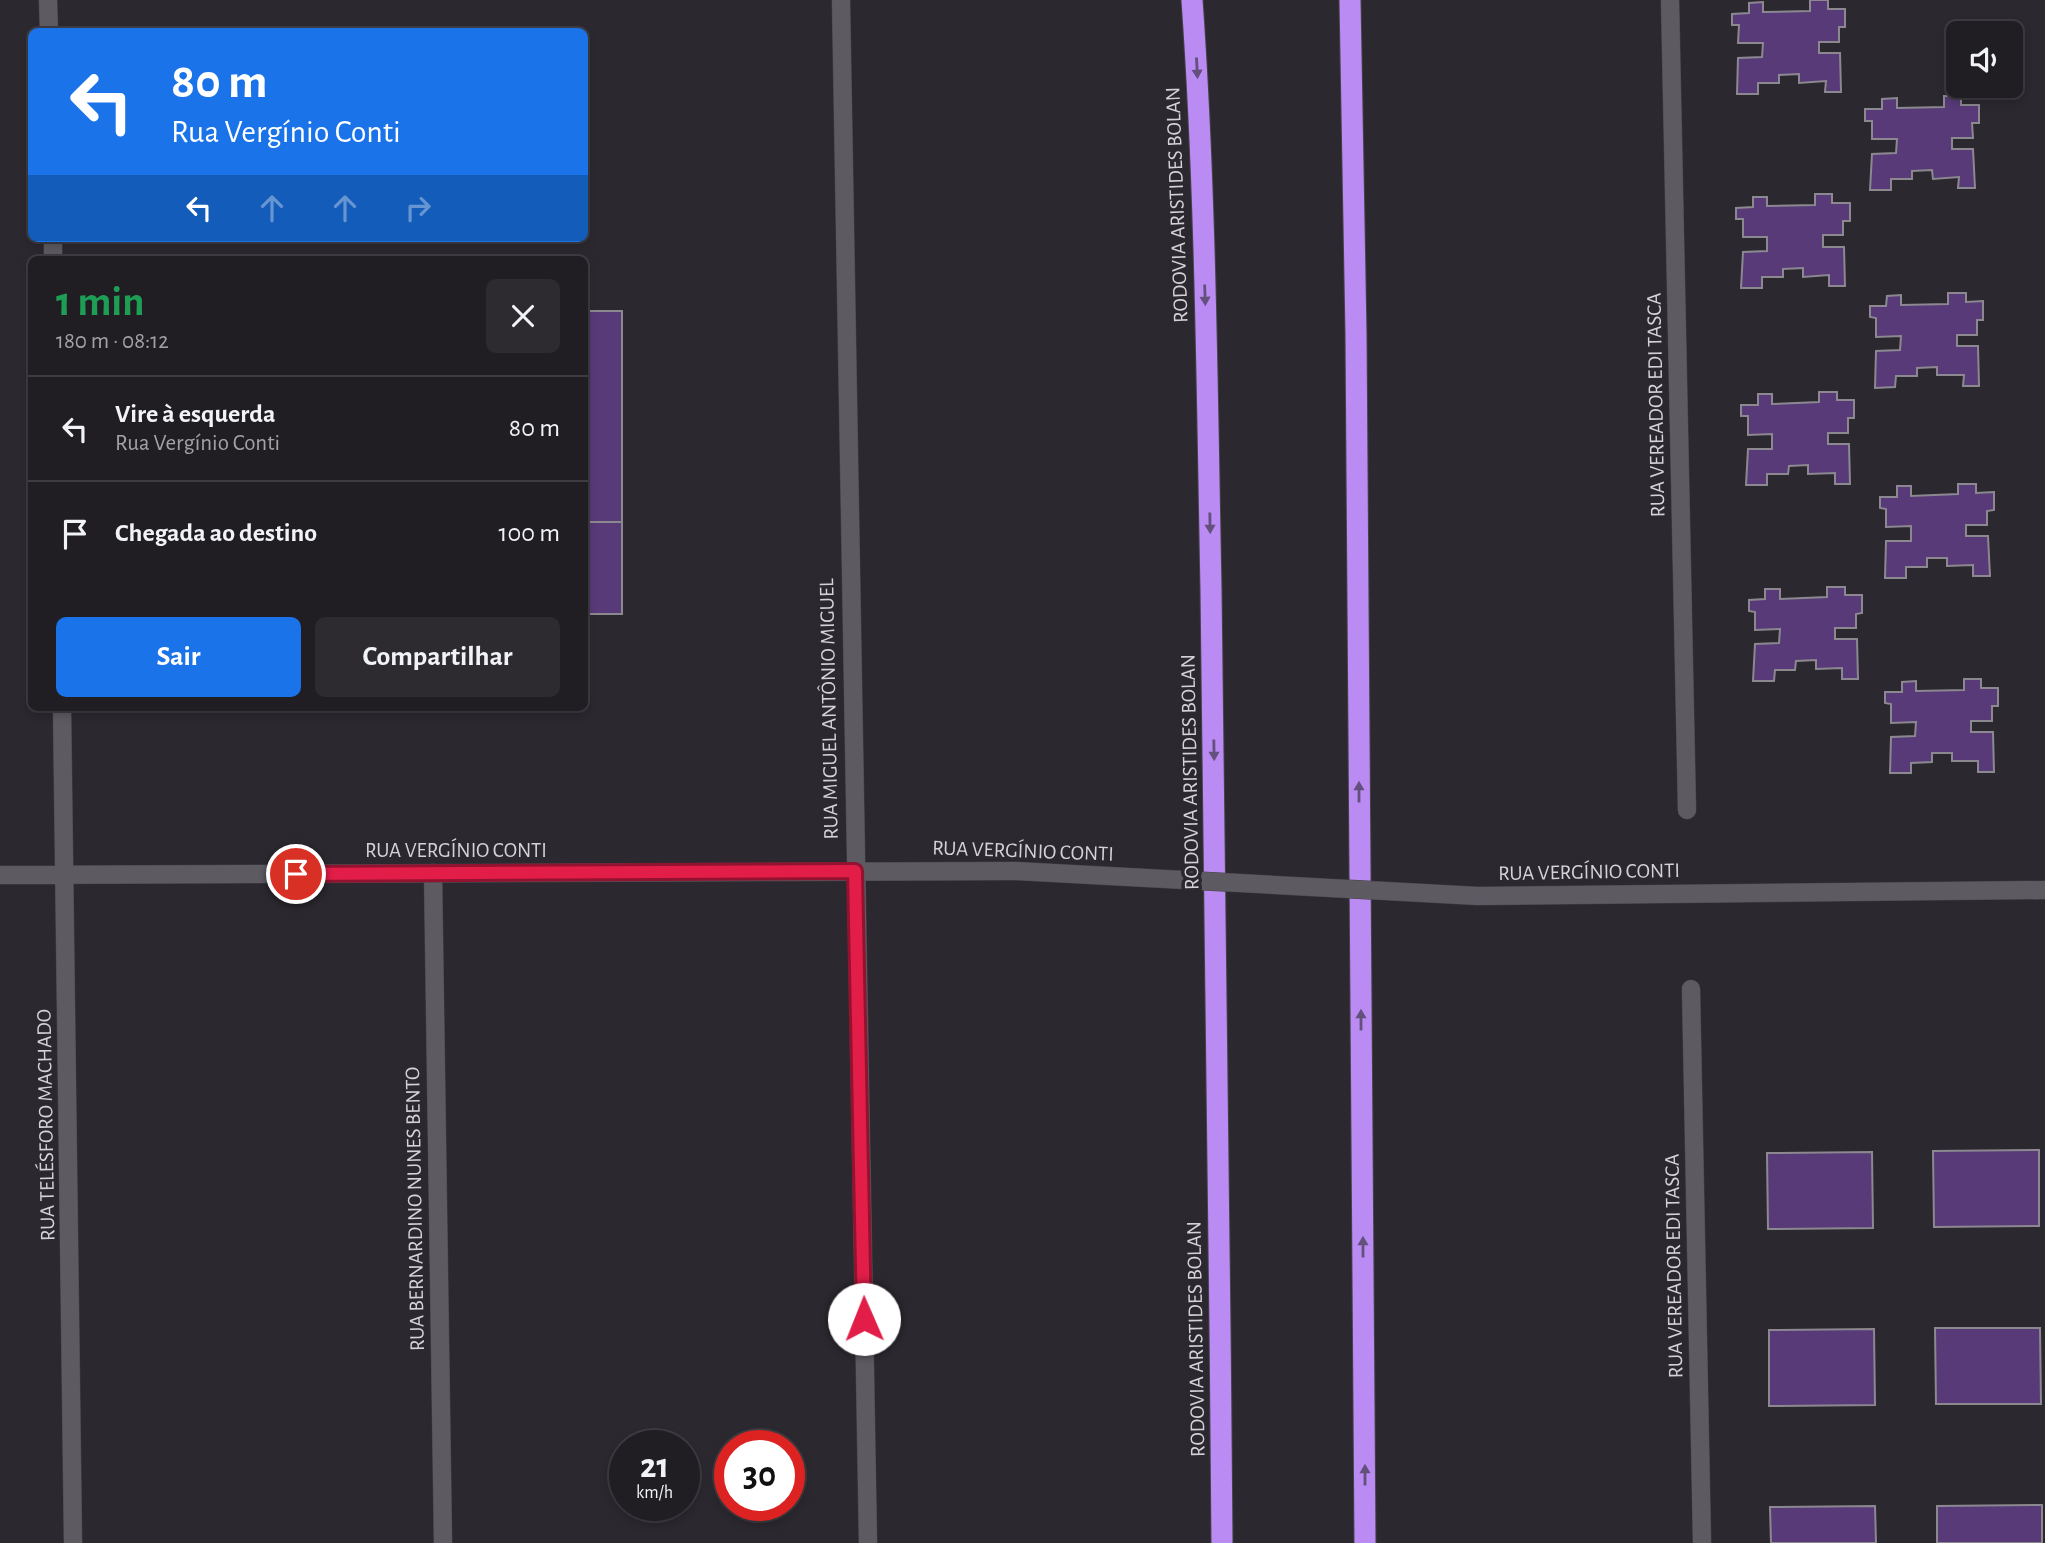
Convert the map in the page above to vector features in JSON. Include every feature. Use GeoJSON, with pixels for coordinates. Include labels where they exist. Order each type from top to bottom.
{"type":"FeatureCollection","features":[{"type":"Feature","properties":{"kind":"highway","name":"RODOVIA ARISTIDES BOLAN"},"geometry":{"type":"LineString","coordinates":[[1192,0],[1197,63],[1207,372],[1216,853],[1222,1543]]}},
{"type":"Feature","properties":{"kind":"highway"},"geometry":{"type":"LineString","coordinates":[[1350,0],[1356,348],[1365,1543]]}},
{"type":"Feature","properties":{"kind":"street"},"geometry":{"type":"LineString","coordinates":[[48,0],[49,28]]}},
{"type":"Feature","properties":{"kind":"street","name":"RUA MIGUEL ANTÔNIO MIGUEL"},"geometry":{"type":"LineString","coordinates":[[841,0],[868,1543]]}},
{"type":"Feature","properties":{"kind":"street","name":"RUA VEREADOR EDI TASCA"},"geometry":{"type":"LineString","coordinates":[[1670,0],[1687,810]]}},
{"type":"Feature","properties":{"kind":"street","name":"RUA TELÉSFORO MACHADO"},"geometry":{"type":"LineString","coordinates":[[62,711],[73,1543]]}},
{"type":"Feature","properties":{"kind":"street","name":"RUA VERGÍNIO CONTI"},"geometry":{"type":"LineString","coordinates":[[0,875],[1016,871],[1478,896],[2045,890]]}},
{"type":"Feature","properties":{"kind":"street","name":"RUA BERNARDINO NUNES BENTO"},"geometry":{"type":"LineString","coordinates":[[433,873],[443,1543]]}},
{"type":"Feature","properties":{"kind":"street","name":"RUA VEREADOR EDI TASCA"},"geometry":{"type":"LineString","coordinates":[[1691,989],[1702,1543]]}},
{"type":"Feature","properties":{"kind":"building"},"geometry":{"type":"Polygon","coordinates":[[[1810,0],[1828,0],[1828,9],[1845,9],[1845,27],[1839,27],[1839,42],[1819,42],[1819,53],[1840,53],[1841,92],[1825,92],[1826,81],[1799,83],[1799,74],[1779,75],[1779,83],[1758,83],[1758,94],[1737,94],[1738,58],[1762,57],[1763,43],[1738,43],[1739,25],[1732,25],[1732,14],[1749,13],[1749,3],[1763,2],[1763,12],[1810,11],[1810,0]]]}},
{"type":"Feature","properties":{"kind":"building"},"geometry":{"type":"Polygon","coordinates":[[[1944,96],[1961,98],[1961,105],[1979,105],[1979,123],[1972,123],[1973,138],[1952,138],[1952,149],[1973,149],[1975,188],[1958,188],[1959,177],[1933,179],[1932,170],[1912,171],[1912,179],[1891,179],[1891,190],[1870,190],[1872,154],[1896,153],[1897,139],[1872,139],[1872,121],[1865,121],[1865,109],[1882,109],[1882,99],[1897,98],[1897,108],[1944,107],[1944,96]]]}},
{"type":"Feature","properties":{"kind":"building"},"geometry":{"type":"Polygon","coordinates":[[[1815,194],[1832,194],[1832,203],[1850,203],[1850,221],[1843,221],[1843,235],[1823,235],[1823,247],[1844,247],[1845,286],[1829,286],[1829,275],[1803,277],[1803,268],[1783,269],[1783,277],[1762,277],[1762,288],[1741,288],[1743,252],[1767,251],[1767,237],[1743,237],[1743,219],[1736,219],[1736,208],[1753,207],[1753,197],[1767,197],[1767,206],[1815,205],[1815,194]]]}},
{"type":"Feature","properties":{"kind":"building"},"geometry":{"type":"Polygon","coordinates":[[[1948,293],[1966,293],[1966,302],[1983,301],[1983,320],[1977,320],[1977,335],[1957,335],[1957,346],[1978,346],[1979,386],[1963,386],[1964,375],[1937,375],[1937,367],[1917,368],[1917,376],[1896,376],[1895,387],[1875,388],[1876,351],[1900,350],[1901,336],[1876,337],[1876,318],[1870,317],[1870,306],[1886,306],[1887,296],[1901,295],[1901,305],[1948,304],[1948,293]]]}},
{"type":"Feature","properties":{"kind":"building"},"geometry":{"type":"Polygon","coordinates":[[[588,311],[622,311],[622,522],[588,522],[588,311]]]}},
{"type":"Feature","properties":{"kind":"building"},"geometry":{"type":"Polygon","coordinates":[[[1819,392],[1837,392],[1837,400],[1854,400],[1854,418],[1848,418],[1848,433],[1828,433],[1828,444],[1849,444],[1850,484],[1835,484],[1835,473],[1808,474],[1808,465],[1789,466],[1788,474],[1767,474],[1767,485],[1746,485],[1748,449],[1772,449],[1772,434],[1748,435],[1748,416],[1741,416],[1741,405],[1758,405],[1758,394],[1772,394],[1772,404],[1819,402],[1819,392]]]}},
{"type":"Feature","properties":{"kind":"building"},"geometry":{"type":"Polygon","coordinates":[[[1958,484],[1976,484],[1976,493],[1994,492],[1994,510],[1987,511],[1987,525],[1966,525],[1966,536],[1988,536],[1990,576],[1973,576],[1973,565],[1947,566],[1947,558],[1927,558],[1927,567],[1906,567],[1906,578],[1885,578],[1886,541],[1911,541],[1911,526],[1886,527],[1886,509],[1880,508],[1880,497],[1897,497],[1897,486],[1911,486],[1911,496],[1958,494],[1958,484]]]}},
{"type":"Feature","properties":{"kind":"building"},"geometry":{"type":"Polygon","coordinates":[[[588,522],[622,522],[622,614],[588,614],[588,522]]]}},
{"type":"Feature","properties":{"kind":"building"},"geometry":{"type":"Polygon","coordinates":[[[1827,587],[1845,587],[1845,595],[1862,595],[1862,613],[1856,614],[1856,628],[1835,628],[1835,639],[1857,639],[1858,679],[1842,679],[1842,668],[1816,669],[1816,660],[1796,661],[1795,670],[1775,670],[1774,681],[1753,681],[1755,644],[1779,643],[1780,629],[1755,630],[1755,612],[1749,611],[1749,600],[1765,599],[1765,589],[1780,589],[1780,599],[1827,597],[1827,587]]]}},
{"type":"Feature","properties":{"kind":"building"},"geometry":{"type":"Polygon","coordinates":[[[1964,679],[1981,679],[1981,688],[1998,688],[1998,706],[1992,706],[1992,721],[1971,721],[1971,732],[1993,732],[1994,772],[1978,772],[1978,761],[1952,761],[1952,753],[1932,753],[1932,762],[1911,763],[1911,773],[1890,773],[1891,737],[1915,736],[1916,722],[1891,723],[1891,704],[1885,703],[1885,692],[1902,692],[1902,682],[1916,681],[1916,691],[1964,690],[1964,679]]]}},
{"type":"Feature","properties":{"kind":"building"},"geometry":{"type":"Polygon","coordinates":[[[2039,1150],[2039,1226],[1934,1227],[1933,1151],[2039,1150]]]}},
{"type":"Feature","properties":{"kind":"building"},"geometry":{"type":"Polygon","coordinates":[[[1872,1152],[1873,1228],[1768,1229],[1767,1153],[1872,1152]]]}},
{"type":"Feature","properties":{"kind":"building"},"geometry":{"type":"Polygon","coordinates":[[[1935,1328],[2040,1328],[2041,1404],[1936,1404],[1935,1328]]]}},
{"type":"Feature","properties":{"kind":"building"},"geometry":{"type":"Polygon","coordinates":[[[1874,1329],[1875,1405],[1769,1406],[1769,1330],[1874,1329]]]}},
{"type":"Feature","properties":{"kind":"building"},"geometry":{"type":"Polygon","coordinates":[[[2042,1505],[2042,1543],[1937,1543],[1937,1506],[2042,1505]]]}},
{"type":"Feature","properties":{"kind":"building"},"geometry":{"type":"Polygon","coordinates":[[[1875,1506],[1876,1543],[1771,1543],[1770,1507],[1875,1506]]]}},
{"type":"Feature","properties":{"kind":"route"},"geometry":{"type":"LineString","coordinates":[[296,874],[855,871],[864,1319]]}}]}
